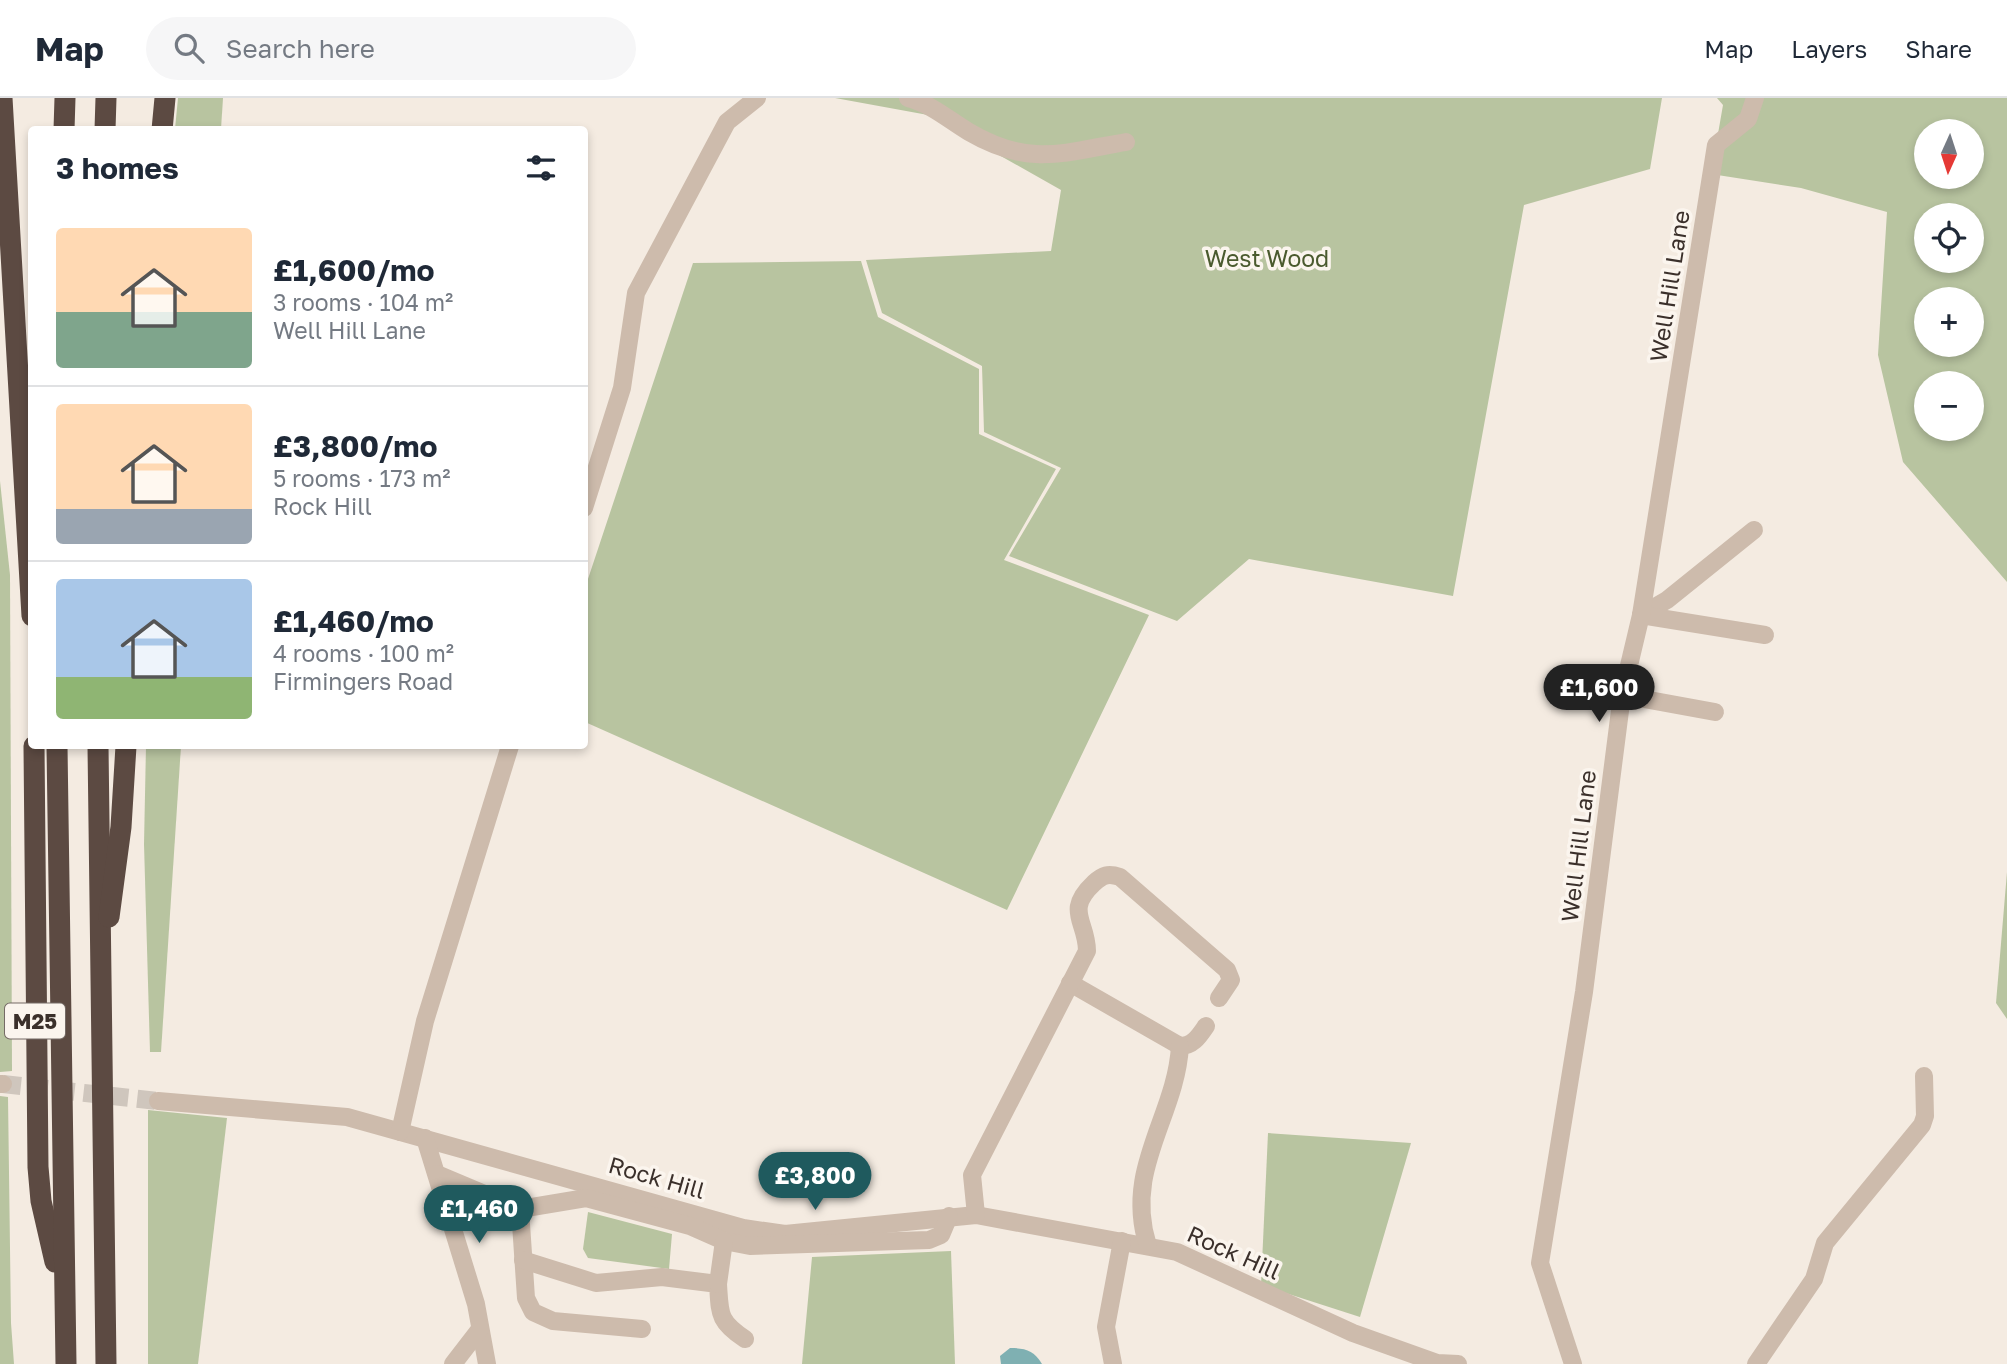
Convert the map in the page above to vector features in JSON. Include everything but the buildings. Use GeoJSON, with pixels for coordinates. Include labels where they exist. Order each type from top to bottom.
{"type":"FeatureCollection","features":[{"type":"Feature","properties":{"kind":"highway"},"geometry":{"type":"LineString","coordinates":[[2,98],[28,547]]}},
{"type":"Feature","properties":{"kind":"highway"},"geometry":{"type":"LineString","coordinates":[[64,126],[65,98]]}},
{"type":"Feature","properties":{"kind":"highway"},"geometry":{"type":"LineString","coordinates":[[105,126],[106,98]]}},
{"type":"Feature","properties":{"kind":"highway"},"geometry":{"type":"LineString","coordinates":[[162,126],[165,98]]}},
{"type":"Feature","properties":{"kind":"highway","name":"M25"},"geometry":{"type":"LineString","coordinates":[[34,749],[38,1167],[43,1211],[64,1294]]}},
{"type":"Feature","properties":{"kind":"highway","name":"M25"},"geometry":{"type":"LineString","coordinates":[[57,749],[66,1364]]}},
{"type":"Feature","properties":{"kind":"highway"},"geometry":{"type":"LineString","coordinates":[[98,749],[106,1364]]}},
{"type":"Feature","properties":{"kind":"highway"},"geometry":{"type":"LineString","coordinates":[[100,983],[120,840],[127,749]]}},
{"type":"Feature","properties":{"kind":"street"},"geometry":{"type":"LineString","coordinates":[[588,495],[621,388],[636,293],[727,122],[757,98]]}},
{"type":"Feature","properties":{"kind":"street"},"geometry":{"type":"LineString","coordinates":[[908,98],[923,102],[993,146],[1013,153],[1046,156],[1126,142]]}},
{"type":"Feature","properties":{"kind":"street","name":"Well Hill Lane"},"geometry":{"type":"LineString","coordinates":[[1573,1364],[1540,1263],[1584,992],[1622,695],[1641,615],[1716,145],[1748,119],[1755,98]]}},
{"type":"Feature","properties":{"kind":"street"},"geometry":{"type":"LineString","coordinates":[[1641,615],[1667,600],[1754,530]]}},
{"type":"Feature","properties":{"kind":"street"},"geometry":{"type":"LineString","coordinates":[[1641,615],[1765,635]]}},
{"type":"Feature","properties":{"kind":"street"},"geometry":{"type":"LineString","coordinates":[[1622,695],[1715,712]]}},
{"type":"Feature","properties":{"kind":"street"},"geometry":{"type":"LineString","coordinates":[[400,1132],[425,1021],[509,749]]}},
{"type":"Feature","properties":{"kind":"street"},"geometry":{"type":"LineString","coordinates":[[976,1215],[972,1175],[1087,951],[1087,937],[1078,922],[1077,908],[1088,889],[1102,876],[1111,874],[1120,877],[1231,975],[1231,980],[1219,998]]}},
{"type":"Feature","properties":{"kind":"street"},"geometry":{"type":"LineString","coordinates":[[1070,983],[1180,1046],[1187,1046],[1206,1026]]}},
{"type":"Feature","properties":{"kind":"street"},"geometry":{"type":"LineString","coordinates":[[1148,1246],[1141,1224],[1139,1203],[1155,1132],[1177,1074],[1180,1046]]}},
{"type":"Feature","properties":{"kind":"street"},"geometry":{"type":"LineString","coordinates":[[1756,1364],[1814,1279],[1825,1243],[1922,1125],[1925,1116],[1924,1076]]}},
{"type":"Feature","properties":{"kind":"street","name":"Rock Hill"},"geometry":{"type":"LineString","coordinates":[[158,1101],[347,1117],[743,1228],[785,1234],[976,1215],[1148,1246],[1177,1252],[1353,1333],[1437,1363],[1458,1364]]}},
{"type":"Feature","properties":{"kind":"street"},"geometry":{"type":"LineString","coordinates":[[425,1138],[481,1329],[487,1364]]}},
{"type":"Feature","properties":{"kind":"street"},"geometry":{"type":"LineString","coordinates":[[437,1174],[520,1209],[586,1198],[690,1226],[724,1241],[771,1248],[929,1240],[941,1235],[949,1216]]}},
{"type":"Feature","properties":{"kind":"street"},"geometry":{"type":"LineString","coordinates":[[520,1209],[526,1298],[533,1312],[540,1318],[642,1329]]}},
{"type":"Feature","properties":{"kind":"street"},"geometry":{"type":"LineString","coordinates":[[724,1241],[718,1284],[720,1316],[727,1327],[745,1339]]}},
{"type":"Feature","properties":{"kind":"street"},"geometry":{"type":"LineString","coordinates":[[1113,1364],[1107,1327],[1122,1241]]}},
{"type":"Feature","properties":{"kind":"street"},"geometry":{"type":"LineString","coordinates":[[523,1260],[596,1283],[662,1277],[718,1284]]}},
{"type":"Feature","properties":{"kind":"street"},"geometry":{"type":"LineString","coordinates":[[453,1364],[481,1329]]}},
{"type":"Feature","properties":{"kind":"green space"},"geometry":{"type":"Polygon","coordinates":[[[178,98],[223,98],[221,126],[175,126],[178,98]]]}},
{"type":"Feature","properties":{"kind":"green space","name":"West Wood"},"geometry":{"type":"Polygon","coordinates":[[[835,98],[1662,98],[1650,169],[1524,205],[1453,596],[1249,559],[1177,621],[1009,556],[1061,468],[984,432],[982,366],[882,313],[866,260],[1051,251],[1061,190],[928,115],[835,98]]]}},
{"type":"Feature","properties":{"kind":"green space"},"geometry":{"type":"Polygon","coordinates":[[[1717,98],[2007,98],[2007,582],[1903,462],[1878,355],[1887,212],[1801,188],[1711,174],[1723,105],[1717,98]]]}},
{"type":"Feature","properties":{"kind":"green space"},"geometry":{"type":"Polygon","coordinates":[[[861,261],[878,317],[979,369],[979,434],[1056,469],[1004,560],[1149,615],[1007,910],[588,723],[588,579],[693,263],[861,261]]]}},
{"type":"Feature","properties":{"kind":"green space"},"geometry":{"type":"Polygon","coordinates":[[[0,481],[10,575],[12,1071],[0,1072],[0,481]]]}},
{"type":"Feature","properties":{"kind":"green space"},"geometry":{"type":"Polygon","coordinates":[[[146,749],[181,749],[161,1052],[150,1052],[144,844],[146,749]]]}},
{"type":"Feature","properties":{"kind":"green space"},"geometry":{"type":"Polygon","coordinates":[[[2007,872],[2007,1019],[1996,1003],[2007,872]]]}},
{"type":"Feature","properties":{"kind":"green space"},"geometry":{"type":"Polygon","coordinates":[[[0,1096],[8,1097],[14,1364],[0,1364],[0,1096]]]}},
{"type":"Feature","properties":{"kind":"green space"},"geometry":{"type":"Polygon","coordinates":[[[148,1110],[227,1118],[198,1364],[148,1364],[148,1110]]]}},
{"type":"Feature","properties":{"kind":"green space"},"geometry":{"type":"Polygon","coordinates":[[[1268,1133],[1411,1143],[1360,1317],[1261,1285],[1268,1133]]]}},
{"type":"Feature","properties":{"kind":"green space"},"geometry":{"type":"Polygon","coordinates":[[[588,1212],[672,1234],[669,1269],[588,1258],[583,1249],[588,1212]]]}},
{"type":"Feature","properties":{"kind":"green space"},"geometry":{"type":"Polygon","coordinates":[[[951,1251],[955,1364],[802,1364],[812,1257],[951,1251]]]}},
{"type":"Feature","properties":{"kind":"water"},"geometry":{"type":"Polygon","coordinates":[[[1010,1348],[1029,1351],[1042,1364],[1001,1364],[1000,1356],[1010,1348]]]}},
{"type":"Feature","properties":{"kind":"tunnel"},"geometry":{"type":"LineString","coordinates":[[3,1084],[158,1101]]}}]}
